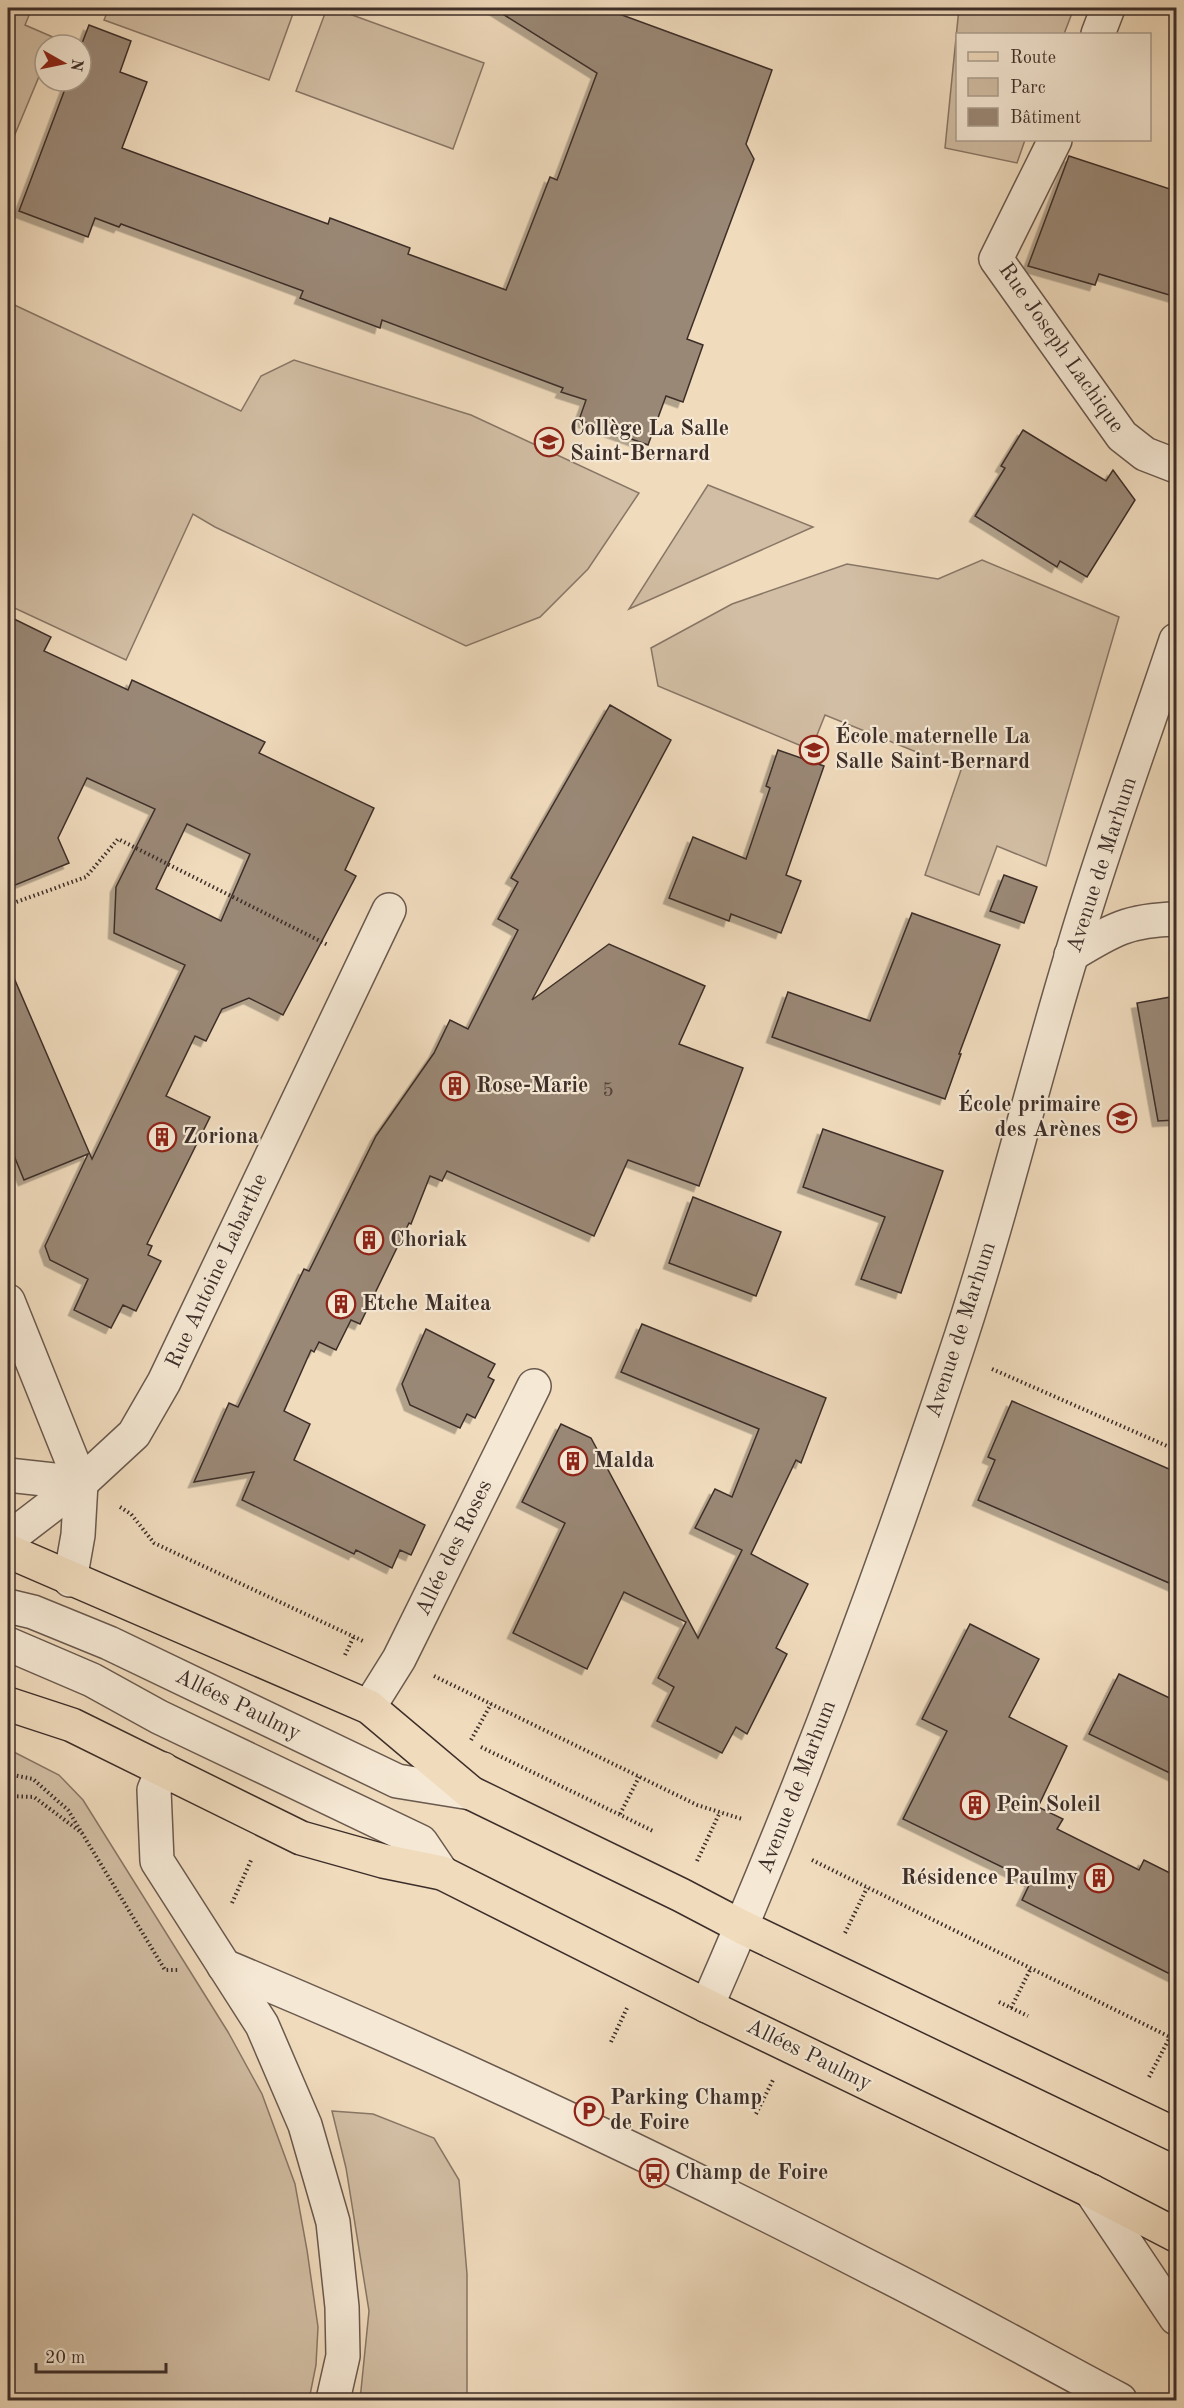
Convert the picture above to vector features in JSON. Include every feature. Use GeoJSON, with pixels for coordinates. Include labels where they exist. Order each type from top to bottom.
{"type":"FeatureCollection","features":[{"type":"Feature","properties":{"kind":"main road"},"geometry":{"type":"LineString","coordinates":[[8,1551],[70,1580],[369,1707],[471,1793],[681,1895],[742,1928],[1176,2135]]}},
{"type":"Feature","properties":{"kind":"main road","name":"Allées Paulmy"},"geometry":{"type":"LineString","coordinates":[[8,1704],[72,1725],[300,1838],[383,1861],[442,1873],[707,2006],[1091,2191],[1176,2235]]}},
{"type":"Feature","properties":{"kind":"street"},"geometry":{"type":"LineString","coordinates":[[1098,33],[1108,8]]}},
{"type":"Feature","properties":{"kind":"street","name":"Rue Joseph Lachique"},"geometry":{"type":"LineString","coordinates":[[1055,141],[996,259],[1122,436],[1145,454],[1176,466]]}},
{"type":"Feature","properties":{"kind":"street","name":"Avenue de Marhum"},"geometry":{"type":"LineString","coordinates":[[707,2006],[742,1928],[849,1655],[956,1353],[1071,955],[1176,640]]}},
{"type":"Feature","properties":{"kind":"street","name":"Rue Antoine Labarthe"},"geometry":{"type":"LineString","coordinates":[[8,1539],[81,1483],[134,1434],[164,1382],[389,910]]}},
{"type":"Feature","properties":{"kind":"street"},"geometry":{"type":"LineString","coordinates":[[1071,955],[1108,932],[1130,923],[1176,919]]}},
{"type":"Feature","properties":{"kind":"street"},"geometry":{"type":"LineString","coordinates":[[8,1301],[81,1483],[78,1535],[70,1580]]}},
{"type":"Feature","properties":{"kind":"street","name":"Allée des Roses"},"geometry":{"type":"LineString","coordinates":[[369,1707],[399,1659],[534,1386]]}},
{"type":"Feature","properties":{"kind":"street"},"geometry":{"type":"LineString","coordinates":[[8,1475],[81,1483]]}},
{"type":"Feature","properties":{"kind":"street","name":"Allées Paulmy"},"geometry":{"type":"LineString","coordinates":[[8,1606],[33,1612],[109,1643],[397,1781],[471,1793]]}},
{"type":"Feature","properties":{"kind":"street","name":"Allées Paulmy"},"geometry":{"type":"LineString","coordinates":[[8,1644],[92,1680],[159,1717],[421,1842],[442,1873]]}},
{"type":"Feature","properties":{"kind":"street"},"geometry":{"type":"LineString","coordinates":[[163,1769],[154,1790],[157,1861],[262,2025],[305,2125],[333,2222],[342,2307],[343,2356],[333,2400]]}},
{"type":"Feature","properties":{"kind":"street"},"geometry":{"type":"LineString","coordinates":[[224,1966],[412,2047],[661,2162],[880,2272],[1120,2400]]}},
{"type":"Feature","properties":{"kind":"street"},"geometry":{"type":"LineString","coordinates":[[1091,2191],[1176,2318]]}},
{"type":"Feature","properties":{"kind":"path"},"geometry":{"type":"LineString","coordinates":[[8,905],[86,877],[118,839],[364,962]]}},
{"type":"Feature","properties":{"kind":"path"},"geometry":{"type":"LineString","coordinates":[[956,1353],[1167,1446]]}},
{"type":"Feature","properties":{"kind":"path"},"geometry":{"type":"LineString","coordinates":[[470,1742],[491,1704]]}},
{"type":"Feature","properties":{"kind":"path"},"geometry":{"type":"LineString","coordinates":[[462,1736],[470,1742],[653,1831]]}},
{"type":"Feature","properties":{"kind":"path"},"geometry":{"type":"LineString","coordinates":[[8,1774],[33,1779],[68,1810],[165,1970],[224,1966]]}},
{"type":"Feature","properties":{"kind":"path"},"geometry":{"type":"LineString","coordinates":[[620,1814],[639,1776]]}},
{"type":"Feature","properties":{"kind":"path"},"geometry":{"type":"LineString","coordinates":[[8,1796],[34,1797],[85,1836]]}},
{"type":"Feature","properties":{"kind":"path"},"geometry":{"type":"LineString","coordinates":[[780,1831],[800,1854],[1176,2040]]}},
{"type":"Feature","properties":{"kind":"path"},"geometry":{"type":"LineString","coordinates":[[1011,2008],[1031,1968]]}},
{"type":"Feature","properties":{"kind":"path"},"geometry":{"type":"LineString","coordinates":[[999,2002],[1028,2016]]}},
{"type":"Feature","properties":{"kind":"path"},"geometry":{"type":"LineString","coordinates":[[1149,2077],[1170,2037]]}},
{"type":"Feature","properties":{"kind":"green space"},"geometry":{"type":"Polygon","coordinates":[[[8,8],[32,8],[25,25],[43,33],[33,33],[33,91],[8,151],[8,8]]]}},
{"type":"Feature","properties":{"kind":"green space"},"geometry":{"type":"Polygon","coordinates":[[[109,8],[295,8],[269,80],[104,20],[109,8]]]}},
{"type":"Feature","properties":{"kind":"green space"},"geometry":{"type":"Polygon","coordinates":[[[327,8],[333,8],[484,63],[453,149],[296,91],[327,8]]]}},
{"type":"Feature","properties":{"kind":"green space"},"geometry":{"type":"Polygon","coordinates":[[[959,8],[1074,8],[1064,33],[956,33],[959,8]]]}},
{"type":"Feature","properties":{"kind":"green space"},"geometry":{"type":"Polygon","coordinates":[[[956,38],[956,141],[1025,141],[1017,163],[945,148],[956,38]]]}},
{"type":"Feature","properties":{"kind":"green space"},"geometry":{"type":"Polygon","coordinates":[[[8,302],[241,411],[261,376],[294,360],[471,415],[639,493],[588,569],[540,617],[466,646],[215,527],[193,514],[126,660],[8,605],[8,302]]]}},
{"type":"Feature","properties":{"kind":"green space"},"geometry":{"type":"Polygon","coordinates":[[[708,485],[813,527],[629,609],[708,485]]]}},
{"type":"Feature","properties":{"kind":"green space"},"geometry":{"type":"Polygon","coordinates":[[[982,560],[1119,617],[1046,866],[997,846],[979,895],[925,875],[961,770],[825,715],[811,750],[658,686],[651,648],[732,604],[847,564],[938,579],[982,560]]]}},
{"type":"Feature","properties":{"kind":"green space"},"geometry":{"type":"Polygon","coordinates":[[[8,1749],[59,1775],[83,1800],[228,2032],[262,2094],[295,2184],[307,2250],[318,2327],[316,2365],[309,2400],[8,2400],[8,1749]]]}},
{"type":"Feature","properties":{"kind":"green space"},"geometry":{"type":"Polygon","coordinates":[[[332,2111],[373,2114],[434,2138],[459,2180],[467,2274],[467,2400],[360,2400],[369,2311],[346,2168],[332,2111]]]}},
{"type":"Feature","properties":{"kind":"building"},"geometry":{"type":"Polygon","coordinates":[[[493,8],[603,8],[772,70],[746,144],[754,159],[687,339],[703,345],[683,402],[666,396],[648,445],[579,420],[586,400],[561,392],[563,388],[382,320],[380,328],[300,298],[303,291],[121,224],[119,227],[95,218],[88,237],[19,211],[63,93],[93,93],[93,33],[86,33],[89,25],[131,41],[120,72],[147,82],[122,148],[328,224],[330,218],[410,248],[408,254],[506,290],[550,177],[557,180],[597,73],[493,8]]]}},
{"type":"Feature","properties":{"kind":"building"},"geometry":{"type":"Polygon","coordinates":[[[1069,156],[1176,191],[1176,297],[1099,274],[1095,285],[1028,266],[1069,156]]]}},
{"type":"Feature","properties":{"kind":"building"},"geometry":{"type":"Polygon","coordinates":[[[1023,430],[1106,481],[1113,470],[1135,500],[1087,577],[1060,561],[1057,567],[975,516],[1005,468],[1001,466],[1023,430]]]}},
{"type":"Feature","properties":{"kind":"building"},"geometry":{"type":"Polygon","coordinates":[[[8,616],[51,637],[44,651],[128,690],[132,680],[265,742],[259,753],[374,808],[345,870],[356,876],[283,1015],[249,998],[222,1009],[206,1041],[195,1036],[166,1096],[210,1117],[147,1244],[152,1246],[148,1255],[161,1261],[136,1311],[123,1305],[111,1328],[74,1310],[88,1279],[50,1260],[45,1246],[88,1154],[24,1180],[8,1141],[8,964],[92,1159],[185,965],[114,933],[116,887],[155,809],[87,778],[58,838],[69,863],[8,888],[8,616]],[[187,824],[156,889],[221,921],[250,854],[187,824]]]}},
{"type":"Feature","properties":{"kind":"building"},"geometry":{"type":"Polygon","coordinates":[[[610,705],[671,740],[532,1000],[609,944],[705,986],[679,1044],[743,1068],[699,1186],[628,1160],[594,1236],[447,1171],[442,1181],[430,1176],[411,1224],[409,1223],[360,1324],[351,1320],[336,1350],[319,1342],[314,1352],[311,1350],[284,1411],[310,1424],[294,1460],[425,1525],[411,1555],[400,1550],[392,1568],[356,1550],[354,1554],[242,1500],[254,1472],[194,1482],[229,1403],[238,1407],[304,1269],[309,1271],[376,1136],[434,1053],[450,1020],[468,1029],[518,930],[498,919],[518,882],[511,878],[610,705]]]}},
{"type":"Feature","properties":{"kind":"building"},"geometry":{"type":"Polygon","coordinates":[[[778,750],[824,766],[786,875],[801,881],[781,933],[731,914],[729,921],[669,898],[693,837],[746,859],[770,788],[766,786],[778,750]]]}},
{"type":"Feature","properties":{"kind":"building"},"geometry":{"type":"Polygon","coordinates":[[[1004,875],[1037,887],[1024,923],[990,911],[1004,875]]]}},
{"type":"Feature","properties":{"kind":"building"},"geometry":{"type":"Polygon","coordinates":[[[912,913],[1000,945],[959,1054],[961,1054],[945,1099],[772,1037],[788,992],[870,1021],[912,913]]]}},
{"type":"Feature","properties":{"kind":"building"},"geometry":{"type":"Polygon","coordinates":[[[1176,996],[1176,1120],[1158,1121],[1137,1003],[1176,996]]]}},
{"type":"Feature","properties":{"kind":"building"},"geometry":{"type":"Polygon","coordinates":[[[823,1129],[943,1171],[901,1293],[861,1279],[885,1217],[803,1187],[823,1129]]]}},
{"type":"Feature","properties":{"kind":"building"},"geometry":{"type":"Polygon","coordinates":[[[693,1197],[781,1232],[756,1296],[669,1263],[693,1197]]]}},
{"type":"Feature","properties":{"kind":"building"},"geometry":{"type":"Polygon","coordinates":[[[642,1324],[826,1398],[801,1463],[796,1460],[751,1554],[808,1584],[776,1648],[787,1654],[747,1734],[736,1727],[722,1753],[657,1721],[674,1687],[658,1678],[686,1622],[624,1592],[587,1669],[513,1633],[565,1523],[522,1502],[561,1424],[591,1438],[698,1638],[742,1550],[695,1528],[715,1489],[732,1497],[759,1429],[621,1372],[642,1324]]]}},
{"type":"Feature","properties":{"kind":"building"},"geometry":{"type":"Polygon","coordinates":[[[426,1329],[495,1364],[488,1377],[494,1380],[475,1418],[467,1414],[460,1428],[410,1405],[402,1384],[426,1329]]]}},
{"type":"Feature","properties":{"kind":"building"},"geometry":{"type":"Polygon","coordinates":[[[1012,1401],[1176,1472],[1176,1586],[978,1500],[995,1460],[988,1457],[1012,1401]]]}},
{"type":"Feature","properties":{"kind":"building"},"geometry":{"type":"Polygon","coordinates":[[[970,1624],[1039,1659],[1009,1717],[1067,1746],[1038,1807],[1063,1819],[1057,1829],[1139,1870],[1144,1860],[1176,1876],[1176,1977],[1022,1900],[1031,1881],[903,1819],[947,1731],[922,1719],[970,1624]]]}},
{"type":"Feature","properties":{"kind":"building"},"geometry":{"type":"Polygon","coordinates":[[[1119,1674],[1176,1701],[1176,1776],[1089,1734],[1119,1674]]]}},
{"type":"Feature","properties":{"kind":"place","name":"Collège La Salle Saint-Bernard"},"geometry":{"type":"Point","coordinates":[549,442]}},
{"type":"Feature","properties":{"kind":"place","name":"École maternelle La Salle Saint-Bernard"},"geometry":{"type":"Point","coordinates":[814,750]}},
{"type":"Feature","properties":{"kind":"place","name":"Rose-Marie"},"geometry":{"type":"Point","coordinates":[455,1086]}},
{"type":"Feature","properties":{"kind":"place","name":"École primaire des Arènes"},"geometry":{"type":"Point","coordinates":[1122,1118]}},
{"type":"Feature","properties":{"kind":"place","name":"Zoriona"},"geometry":{"type":"Point","coordinates":[162,1137]}},
{"type":"Feature","properties":{"kind":"place","name":"Choriak"},"geometry":{"type":"Point","coordinates":[369,1240]}},
{"type":"Feature","properties":{"kind":"place","name":"Etche Maitea"},"geometry":{"type":"Point","coordinates":[341,1304]}},
{"type":"Feature","properties":{"kind":"place","name":"Malda"},"geometry":{"type":"Point","coordinates":[573,1461]}},
{"type":"Feature","properties":{"kind":"place","name":"Pein Soleil"},"geometry":{"type":"Point","coordinates":[975,1805]}},
{"type":"Feature","properties":{"kind":"place","name":"Résidence Paulmy"},"geometry":{"type":"Point","coordinates":[1099,1878]}},
{"type":"Feature","properties":{"kind":"place","name":"Parking Champ de Foire"},"geometry":{"type":"Point","coordinates":[589,2111]}},
{"type":"Feature","properties":{"kind":"place","name":"Champ de Foire"},"geometry":{"type":"Point","coordinates":[654,2173]}}]}
